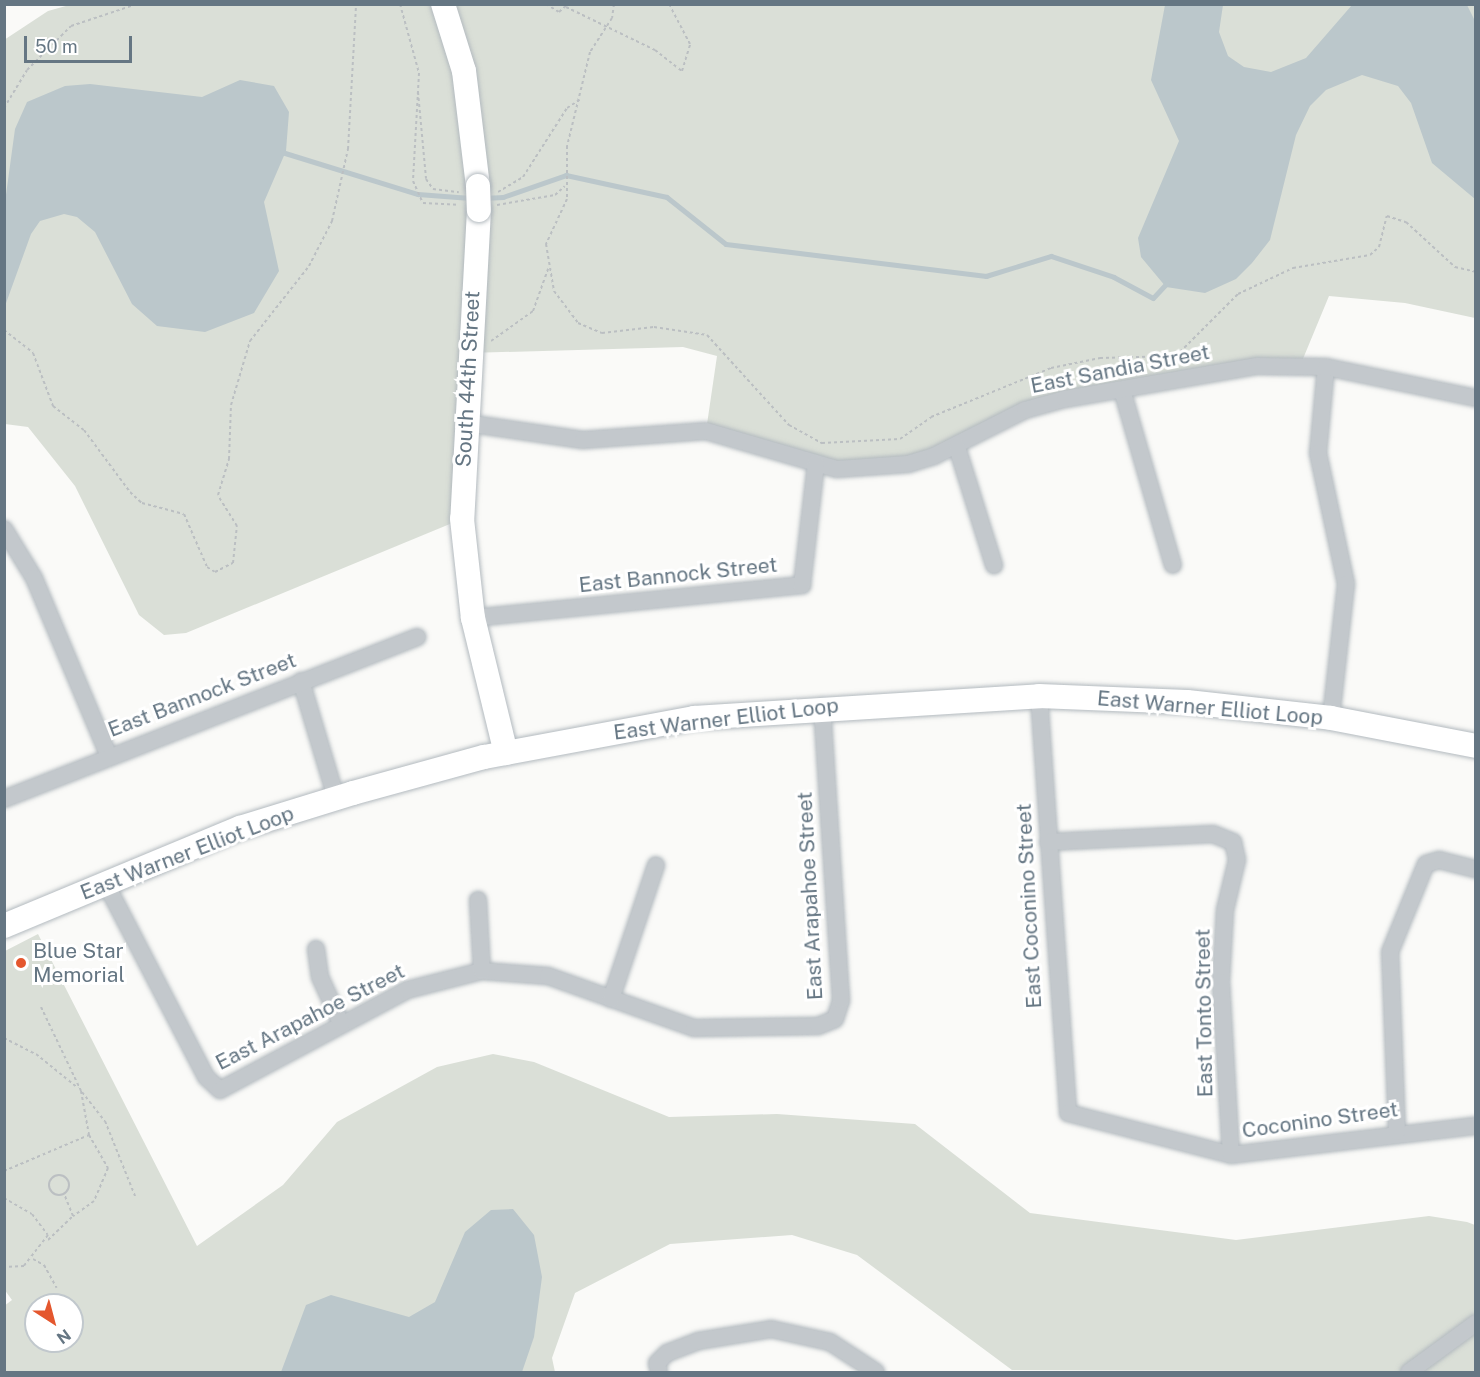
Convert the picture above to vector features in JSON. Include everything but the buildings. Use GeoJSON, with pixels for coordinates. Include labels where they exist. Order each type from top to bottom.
{"type":"FeatureCollection","features":[{"type":"Feature","properties":{"kind":"main road","name":"South 44th Street"},"geometry":{"type":"LineString","coordinates":[[443,4],[464,71],[478,190],[462,502],[473,618],[506,753]]}},
{"type":"Feature","properties":{"kind":"main road","name":"East Warner Elliot Loop"},"geometry":{"type":"LineString","coordinates":[[4,926],[105,882],[240,828],[336,798],[506,753],[694,718],[822,706],[1039,696],[1187,702],[1331,718],[1476,746]]}},
{"type":"Feature","properties":{"kind":"street","name":"East Sandia Street"},"geometry":{"type":"LineString","coordinates":[[466,423],[583,440],[706,431],[837,469],[908,464],[957,447],[1025,410],[1257,366],[1326,367],[1476,398]]}},
{"type":"Feature","properties":{"kind":"street"},"geometry":{"type":"LineString","coordinates":[[1326,367],[1318,453],[1346,584],[1331,718]]}},
{"type":"Feature","properties":{"kind":"street"},"geometry":{"type":"LineString","coordinates":[[1122,390],[1173,565]]}},
{"type":"Feature","properties":{"kind":"street"},"geometry":{"type":"LineString","coordinates":[[957,447],[994,565]]}},
{"type":"Feature","properties":{"kind":"street","name":"East Bannock Street"},"geometry":{"type":"LineString","coordinates":[[473,618],[802,585],[816,464]]}},
{"type":"Feature","properties":{"kind":"street"},"geometry":{"type":"LineString","coordinates":[[4,529],[34,578],[108,754]]}},
{"type":"Feature","properties":{"kind":"street","name":"East Bannock Street"},"geometry":{"type":"LineString","coordinates":[[4,799],[108,754],[417,637]]}},
{"type":"Feature","properties":{"kind":"street"},"geometry":{"type":"LineString","coordinates":[[301,681],[336,798]]}},
{"type":"Feature","properties":{"kind":"street","name":"East Coconino Street"},"geometry":{"type":"LineString","coordinates":[[1039,696],[1068,1113]]}},
{"type":"Feature","properties":{"kind":"street","name":"East Arapahoe Street"},"geometry":{"type":"LineString","coordinates":[[105,882],[206,1077],[220,1090],[341,1023],[407,990],[482,971],[548,976],[694,1028],[734,1031],[818,1026],[835,1019],[841,1000],[822,706]]}},
{"type":"Feature","properties":{"kind":"street","name":"East Tonto Street"},"geometry":{"type":"LineString","coordinates":[[1048,842],[1214,834],[1233,842],[1237,860],[1225,910],[1221,982],[1231,1155]]}},
{"type":"Feature","properties":{"kind":"street"},"geometry":{"type":"LineString","coordinates":[[1397,1132],[1390,952],[1426,864],[1439,860],[1476,869]]}},
{"type":"Feature","properties":{"kind":"street"},"geometry":{"type":"LineString","coordinates":[[611,999],[656,865]]}},
{"type":"Feature","properties":{"kind":"street"},"geometry":{"type":"LineString","coordinates":[[478,900],[482,971]]}},
{"type":"Feature","properties":{"kind":"street"},"geometry":{"type":"LineString","coordinates":[[316,949],[320,976],[341,1023]]}},
{"type":"Feature","properties":{"kind":"street","name":"Coconino Street"},"geometry":{"type":"LineString","coordinates":[[1068,1113],[1231,1155],[1397,1132],[1476,1126]]}},
{"type":"Feature","properties":{"kind":"street"},"geometry":{"type":"LineString","coordinates":[[1410,1371],[1476,1323]]}},
{"type":"Feature","properties":{"kind":"street"},"geometry":{"type":"LineString","coordinates":[[658,1368],[698,1341],[771,1329],[830,1342],[876,1372]]}},
{"type":"Feature","properties":{"kind":"path"},"geometry":{"type":"LineString","coordinates":[[4,108],[27,70],[71,26],[137,4]]}},
{"type":"Feature","properties":{"kind":"path"},"geometry":{"type":"LineString","coordinates":[[4,330],[33,353],[53,406],[84,430],[130,492],[142,503],[184,514],[207,567],[215,572],[233,563],[237,526],[218,495],[229,459],[231,405],[250,341],[309,266],[332,221],[348,149],[356,4]]}},
{"type":"Feature","properties":{"kind":"path"},"geometry":{"type":"LineString","coordinates":[[400,4],[417,62],[417,89],[426,179],[433,189],[478,190],[523,177],[567,108],[581,98]]}},
{"type":"Feature","properties":{"kind":"path"},"geometry":{"type":"LineString","coordinates":[[546,4],[553,11],[567,6],[604,29],[687,69],[690,44],[669,4]]}},
{"type":"Feature","properties":{"kind":"path"},"geometry":{"type":"LineString","coordinates":[[614,4],[591,52],[567,146],[563,212],[546,244],[548,270],[560,301],[589,328],[613,335],[654,327],[707,335],[789,425],[822,443],[900,438],[931,417],[1051,368],[1100,358],[1176,356],[1238,294],[1293,268],[1370,255],[1379,247],[1386,216],[1406,222],[1455,267],[1476,272]]}},
{"type":"Feature","properties":{"kind":"path"},"geometry":{"type":"LineString","coordinates":[[417,89],[413,126],[418,194],[430,206],[478,207],[555,195],[566,184]]}},
{"type":"Feature","properties":{"kind":"path"},"geometry":{"type":"LineString","coordinates":[[469,353],[521,324],[533,310],[548,270]]}},
{"type":"Feature","properties":{"kind":"path"},"geometry":{"type":"LineString","coordinates":[[4,1267],[16,1269],[33,1259],[48,1240],[73,1216],[94,1201],[105,1182],[105,1158],[89,1135],[81,1091],[41,1007]]}},
{"type":"Feature","properties":{"kind":"path"},"geometry":{"type":"LineString","coordinates":[[4,1038],[36,1054],[81,1091],[105,1121],[135,1196]]}},
{"type":"Feature","properties":{"kind":"path"},"geometry":{"type":"LineString","coordinates":[[4,1171],[89,1135]]}},
{"type":"Feature","properties":{"kind":"path"},"geometry":{"type":"LineString","coordinates":[[63,1194],[70,1184],[59,1175],[49,1187],[63,1194],[73,1216]]}},
{"type":"Feature","properties":{"kind":"path"},"geometry":{"type":"LineString","coordinates":[[4,1198],[32,1214],[48,1240]]}},
{"type":"Feature","properties":{"kind":"path"},"geometry":{"type":"LineString","coordinates":[[33,1259],[44,1266],[57,1288]]}},
{"type":"Feature","properties":{"kind":"shaded area"},"geometry":{"type":"Polygon","coordinates":[[[73,4],[1475,5],[1475,318],[1405,303],[1329,296],[1300,366],[1065,399],[934,456],[837,469],[706,431],[717,356],[683,347],[469,353],[462,519],[186,633],[164,635],[139,615],[75,486],[28,427],[5,424],[4,40],[48,11],[73,4]]]}},
{"type":"Feature","properties":{"kind":"shaded area"},"geometry":{"type":"Polygon","coordinates":[[[1165,5],[1223,5],[1219,32],[1228,56],[1244,67],[1271,72],[1306,58],[1352,5],[1467,5],[1476,23],[1475,199],[1432,163],[1411,103],[1398,86],[1362,75],[1326,90],[1310,106],[1296,135],[1270,240],[1252,263],[1236,279],[1205,293],[1166,287],[1141,257],[1138,238],[1179,141],[1151,80],[1165,5]]]}},
{"type":"Feature","properties":{"kind":"shaded area"},"geometry":{"type":"Polygon","coordinates":[[[240,80],[274,86],[289,112],[286,151],[264,202],[279,271],[254,313],[205,332],[157,326],[132,304],[95,232],[77,217],[64,214],[40,221],[31,234],[5,306],[5,202],[15,129],[27,102],[65,86],[90,84],[202,97],[240,80]]]}},
{"type":"Feature","properties":{"kind":"shaded area"},"geometry":{"type":"Polygon","coordinates":[[[38,934],[197,1246],[283,1185],[337,1122],[437,1067],[493,1054],[534,1062],[669,1117],[777,1114],[915,1124],[1030,1213],[1236,1240],[1429,1216],[1467,1222],[1475,1225],[1475,1372],[1012,1370],[857,1255],[792,1235],[670,1244],[575,1293],[552,1358],[555,1372],[5,1372],[4,1306],[12,1300],[4,1289],[5,951],[38,934]]]}},
{"type":"Feature","properties":{"kind":"shaded area"},"geometry":{"type":"Polygon","coordinates":[[[513,1209],[534,1235],[542,1277],[534,1337],[522,1372],[281,1372],[306,1305],[331,1295],[409,1317],[435,1302],[465,1232],[491,1210],[513,1209]]]}},
{"type":"Feature","properties":{"kind":"waterway"},"geometry":{"type":"LineString","coordinates":[[282,152],[418,194],[470,198]]}},
{"type":"Feature","properties":{"kind":"waterway"},"geometry":{"type":"LineString","coordinates":[[484,198],[503,197],[566,175],[667,197],[726,244],[986,276],[1051,256],[1114,277],[1153,298],[1167,283]]}},
{"type":"Feature","properties":{"kind":"place","name":"Blue Star Memorial"},"geometry":{"type":"Point","coordinates":[21,963]}}]}
